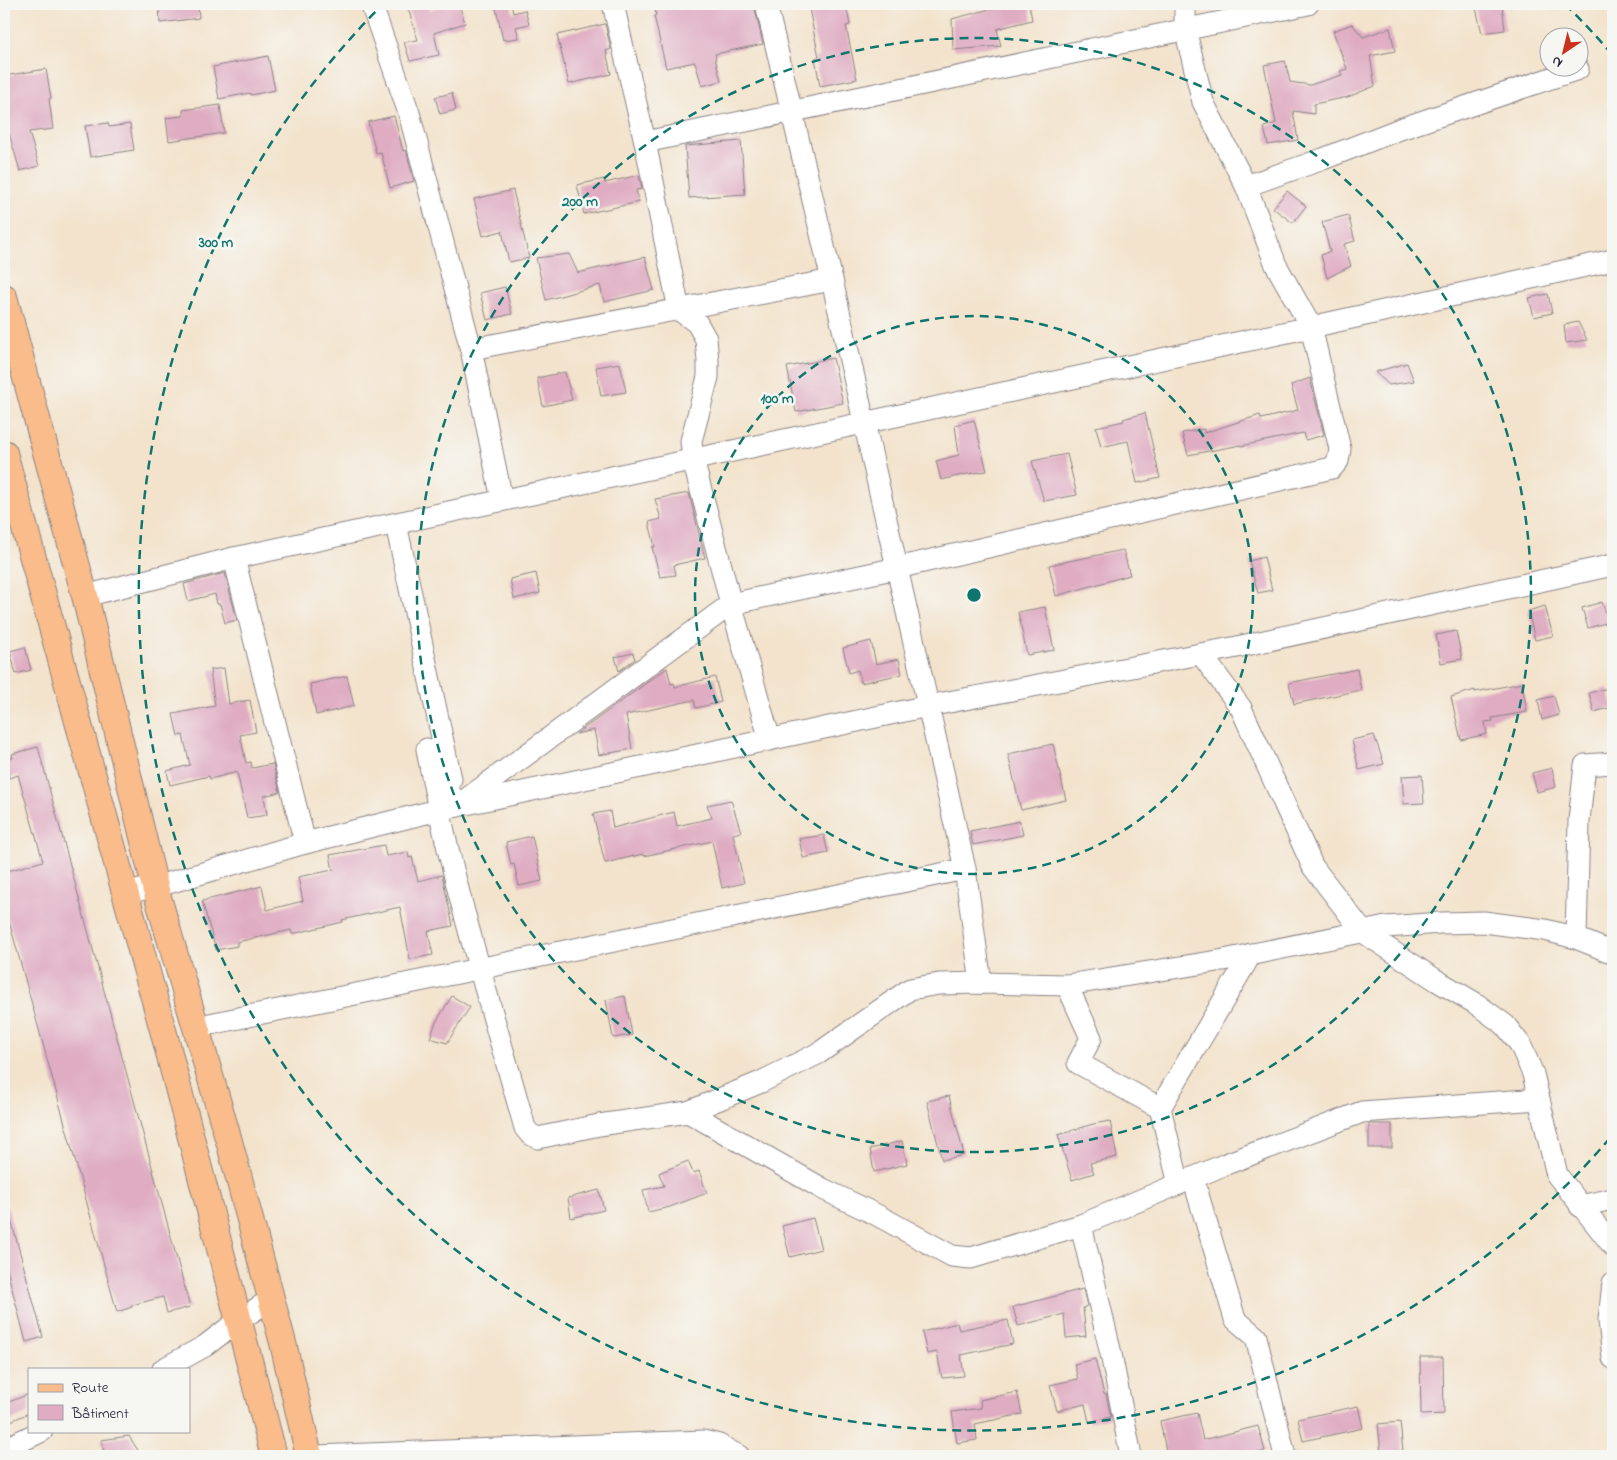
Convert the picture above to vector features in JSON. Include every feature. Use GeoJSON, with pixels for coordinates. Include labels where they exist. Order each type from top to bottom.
{"type":"FeatureCollection","features":[{"type":"Feature","properties":{"kind":"main road"},"geometry":{"type":"LineString","coordinates":[[4,297],[85,596],[155,888],[229,1141],[283,1343],[309,1456]]}},
{"type":"Feature","properties":{"kind":"main road"},"geometry":{"type":"LineString","coordinates":[[4,453],[163,1030],[274,1456]]}},
{"type":"Feature","properties":{"kind":"street"},"geometry":{"type":"LineString","coordinates":[[613,4],[645,142],[679,310],[697,323],[706,339],[708,377],[691,441],[693,460],[731,604],[770,740]]}},
{"type":"Feature","properties":{"kind":"street"},"geometry":{"type":"LineString","coordinates":[[766,4],[832,280],[965,868],[981,983]]}},
{"type":"Feature","properties":{"kind":"street"},"geometry":{"type":"LineString","coordinates":[[448,808],[731,604],[897,568],[1332,468],[1338,461],[1340,449],[1311,327],[1276,266],[1246,186],[1203,102],[1185,29],[1185,4]]}},
{"type":"Feature","properties":{"kind":"street"},"geometry":{"type":"LineString","coordinates":[[645,142],[1308,4]]}},
{"type":"Feature","properties":{"kind":"street"},"geometry":{"type":"LineString","coordinates":[[373,9],[409,113],[471,349],[502,500]]}},
{"type":"Feature","properties":{"kind":"street"},"geometry":{"type":"LineString","coordinates":[[1246,186],[1400,129],[1551,78]]}},
{"type":"Feature","properties":{"kind":"street"},"geometry":{"type":"LineString","coordinates":[[85,596],[234,558],[1311,327],[1613,260]]}},
{"type":"Feature","properties":{"kind":"street"},"geometry":{"type":"LineString","coordinates":[[471,349],[832,280]]}},
{"type":"Feature","properties":{"kind":"street"},"geometry":{"type":"LineString","coordinates":[[396,524],[479,970],[524,1128],[538,1138],[599,1125],[688,1112],[760,1082],[819,1053],[910,989],[939,984],[1067,985],[1251,954],[1386,927],[1484,922],[1545,930],[1576,938],[1613,953]]}},
{"type":"Feature","properties":{"kind":"street"},"geometry":{"type":"LineString","coordinates":[[234,558],[305,843]]}},
{"type":"Feature","properties":{"kind":"street"},"geometry":{"type":"LineString","coordinates":[[125,893],[155,888],[305,843],[448,808],[928,706],[1201,654],[1613,565]]}},
{"type":"Feature","properties":{"kind":"street"},"geometry":{"type":"LineString","coordinates":[[1201,654],[1241,708],[1313,867],[1363,932],[1475,1003],[1505,1025],[1520,1044],[1533,1074],[1557,1175],[1613,1246]]}},
{"type":"Feature","properties":{"kind":"street"},"geometry":{"type":"LineString","coordinates":[[1576,938],[1579,821],[1585,766],[1613,764]]}},
{"type":"Feature","properties":{"kind":"street"},"geometry":{"type":"LineString","coordinates":[[195,1027],[479,970],[965,868]]}},
{"type":"Feature","properties":{"kind":"street"},"geometry":{"type":"LineString","coordinates":[[1160,1108],[1251,954]]}},
{"type":"Feature","properties":{"kind":"street"},"geometry":{"type":"LineString","coordinates":[[1067,985],[1091,1038],[1078,1063],[1160,1108],[1234,1320],[1256,1337],[1285,1456]]}},
{"type":"Feature","properties":{"kind":"street"},"geometry":{"type":"LineString","coordinates":[[688,1112],[824,1189],[885,1219],[952,1256],[971,1258],[1081,1225],[1226,1164],[1362,1112],[1539,1099]]}},
{"type":"Feature","properties":{"kind":"street"},"geometry":{"type":"LineString","coordinates":[[1580,1206],[1613,1199]]}},
{"type":"Feature","properties":{"kind":"street"},"geometry":{"type":"LineString","coordinates":[[1081,1225],[1132,1456]]}},
{"type":"Feature","properties":{"kind":"street"},"geometry":{"type":"LineString","coordinates":[[1613,1283],[1609,1320],[1613,1358]]}},
{"type":"Feature","properties":{"kind":"street"},"geometry":{"type":"LineString","coordinates":[[165,1368],[205,1346],[239,1320],[270,1300]]}},
{"type":"Feature","properties":{"kind":"street"},"geometry":{"type":"LineString","coordinates":[[4,1449],[40,1432]]}},
{"type":"Feature","properties":{"kind":"street"},"geometry":{"type":"LineString","coordinates":[[316,1456],[604,1451],[703,1441],[719,1445],[739,1456]]}},
{"type":"Feature","properties":{"kind":"building"},"geometry":{"type":"Polygon","coordinates":[[[159,4],[198,4],[199,18],[160,23],[159,4]]]}},
{"type":"Feature","properties":{"kind":"building"},"geometry":{"type":"Polygon","coordinates":[[[428,4],[430,10],[448,4],[459,4],[465,23],[434,33],[439,55],[410,61],[404,42],[418,40],[407,5],[428,4]]]}},
{"type":"Feature","properties":{"kind":"building"},"geometry":{"type":"Polygon","coordinates":[[[495,4],[511,4],[513,13],[525,10],[529,24],[516,27],[519,38],[503,40],[495,4]]]}},
{"type":"Feature","properties":{"kind":"building"},"geometry":{"type":"Polygon","coordinates":[[[654,4],[754,4],[763,44],[715,54],[721,81],[702,86],[695,62],[666,68],[654,16],[656,15],[654,4]]]}},
{"type":"Feature","properties":{"kind":"building"},"geometry":{"type":"Polygon","coordinates":[[[808,4],[846,4],[850,25],[846,26],[857,79],[820,86],[815,58],[819,57],[808,4]]]}},
{"type":"Feature","properties":{"kind":"building"},"geometry":{"type":"Polygon","coordinates":[[[1009,4],[1029,4],[1032,20],[997,29],[1001,46],[953,50],[952,19],[1009,4]]]}},
{"type":"Feature","properties":{"kind":"building"},"geometry":{"type":"Polygon","coordinates":[[[1475,4],[1502,4],[1505,30],[1482,33],[1475,4]]]}},
{"type":"Feature","properties":{"kind":"building"},"geometry":{"type":"Polygon","coordinates":[[[605,24],[611,49],[606,51],[611,74],[569,84],[557,35],[605,24]]]}},
{"type":"Feature","properties":{"kind":"building"},"geometry":{"type":"Polygon","coordinates":[[[1352,24],[1363,37],[1390,28],[1395,51],[1370,56],[1375,86],[1348,97],[1314,104],[1314,114],[1293,111],[1298,140],[1268,145],[1264,127],[1276,123],[1264,65],[1285,61],[1290,82],[1310,85],[1342,75],[1340,71],[1347,69],[1333,31],[1352,24]]]}},
{"type":"Feature","properties":{"kind":"building"},"geometry":{"type":"Polygon","coordinates":[[[268,56],[275,90],[219,99],[213,67],[268,56]]]}},
{"type":"Feature","properties":{"kind":"building"},"geometry":{"type":"Polygon","coordinates":[[[46,69],[51,98],[49,99],[53,129],[29,132],[39,166],[20,171],[9,133],[4,134],[4,76],[46,69]]]}},
{"type":"Feature","properties":{"kind":"building"},"geometry":{"type":"Polygon","coordinates":[[[452,93],[456,110],[440,114],[435,97],[452,93]]]}},
{"type":"Feature","properties":{"kind":"building"},"geometry":{"type":"Polygon","coordinates":[[[220,105],[224,133],[169,141],[166,118],[183,116],[183,110],[220,105]]]}},
{"type":"Feature","properties":{"kind":"building"},"geometry":{"type":"Polygon","coordinates":[[[394,116],[403,151],[406,150],[414,181],[390,188],[381,152],[376,153],[368,122],[394,116]]]}},
{"type":"Feature","properties":{"kind":"building"},"geometry":{"type":"Polygon","coordinates":[[[108,123],[109,127],[130,124],[134,150],[90,157],[85,126],[108,123]]]}},
{"type":"Feature","properties":{"kind":"building"},"geometry":{"type":"Polygon","coordinates":[[[741,141],[745,194],[689,198],[685,146],[741,141]]]}},
{"type":"Feature","properties":{"kind":"building"},"geometry":{"type":"Polygon","coordinates":[[[639,175],[642,189],[636,190],[639,202],[584,214],[577,185],[604,179],[605,183],[639,175]]]}},
{"type":"Feature","properties":{"kind":"building"},"geometry":{"type":"Polygon","coordinates":[[[513,190],[529,258],[509,262],[502,231],[483,236],[474,199],[513,190]]]}},
{"type":"Feature","properties":{"kind":"building"},"geometry":{"type":"Polygon","coordinates":[[[1287,191],[1306,206],[1293,223],[1273,208],[1287,191]]]}},
{"type":"Feature","properties":{"kind":"building"},"geometry":{"type":"Polygon","coordinates":[[[1348,215],[1355,241],[1344,244],[1351,266],[1327,278],[1321,255],[1330,251],[1322,222],[1348,215]]]}},
{"type":"Feature","properties":{"kind":"building"},"geometry":{"type":"Polygon","coordinates":[[[569,254],[578,273],[645,257],[654,290],[604,302],[600,285],[546,300],[536,258],[569,254]]]}},
{"type":"Feature","properties":{"kind":"building"},"geometry":{"type":"Polygon","coordinates":[[[505,287],[512,314],[487,320],[480,293],[505,287]]]}},
{"type":"Feature","properties":{"kind":"building"},"geometry":{"type":"Polygon","coordinates":[[[1548,294],[1552,313],[1534,317],[1529,298],[1548,294]]]}},
{"type":"Feature","properties":{"kind":"building"},"geometry":{"type":"Polygon","coordinates":[[[1578,322],[1587,340],[1566,343],[1564,325],[1578,322]]]}},
{"type":"Feature","properties":{"kind":"building"},"geometry":{"type":"Polygon","coordinates":[[[833,358],[843,403],[796,412],[787,367],[833,358]]]}},
{"type":"Feature","properties":{"kind":"building"},"geometry":{"type":"Polygon","coordinates":[[[620,363],[626,392],[601,396],[596,367],[620,363]]]}},
{"type":"Feature","properties":{"kind":"building"},"geometry":{"type":"Polygon","coordinates":[[[1407,363],[1414,381],[1389,385],[1375,372],[1407,363]]]}},
{"type":"Feature","properties":{"kind":"building"},"geometry":{"type":"Polygon","coordinates":[[[565,372],[572,400],[543,406],[537,378],[565,372]]]}},
{"type":"Feature","properties":{"kind":"building"},"geometry":{"type":"Polygon","coordinates":[[[1310,378],[1324,435],[1305,440],[1303,433],[1188,455],[1182,433],[1204,429],[1204,433],[1260,415],[1261,419],[1298,410],[1291,385],[1310,378]]]}},
{"type":"Feature","properties":{"kind":"building"},"geometry":{"type":"Polygon","coordinates":[[[1145,413],[1160,478],[1137,483],[1128,441],[1101,447],[1096,427],[1124,421],[1123,419],[1145,413]]]}},
{"type":"Feature","properties":{"kind":"building"},"geometry":{"type":"Polygon","coordinates":[[[974,420],[987,471],[941,480],[936,461],[959,455],[955,425],[974,420]]]}},
{"type":"Feature","properties":{"kind":"building"},"geometry":{"type":"Polygon","coordinates":[[[1067,454],[1077,495],[1044,501],[1032,461],[1067,454]]]}},
{"type":"Feature","properties":{"kind":"building"},"geometry":{"type":"Polygon","coordinates":[[[689,493],[705,558],[674,565],[676,575],[660,577],[652,547],[655,547],[649,522],[661,519],[655,499],[689,493]]]}},
{"type":"Feature","properties":{"kind":"building"},"geometry":{"type":"Polygon","coordinates":[[[1123,550],[1130,575],[1056,596],[1049,565],[1123,550]]]}},
{"type":"Feature","properties":{"kind":"building"},"geometry":{"type":"Polygon","coordinates":[[[1264,557],[1272,590],[1258,593],[1249,561],[1264,557]]]}},
{"type":"Feature","properties":{"kind":"building"},"geometry":{"type":"Polygon","coordinates":[[[225,573],[237,620],[225,623],[215,594],[188,601],[184,584],[225,573]]]}},
{"type":"Feature","properties":{"kind":"building"},"geometry":{"type":"Polygon","coordinates":[[[536,573],[540,593],[514,599],[510,579],[536,573]]]}},
{"type":"Feature","properties":{"kind":"building"},"geometry":{"type":"Polygon","coordinates":[[[1602,602],[1609,622],[1588,628],[1582,608],[1602,602]]]}},
{"type":"Feature","properties":{"kind":"building"},"geometry":{"type":"Polygon","coordinates":[[[1545,606],[1553,636],[1535,640],[1528,611],[1545,606]]]}},
{"type":"Feature","properties":{"kind":"building"},"geometry":{"type":"Polygon","coordinates":[[[1045,607],[1054,650],[1027,655],[1018,612],[1045,607]]]}},
{"type":"Feature","properties":{"kind":"building"},"geometry":{"type":"Polygon","coordinates":[[[1456,631],[1462,659],[1441,663],[1436,635],[1456,631]]]}},
{"type":"Feature","properties":{"kind":"building"},"geometry":{"type":"Polygon","coordinates":[[[871,641],[876,664],[899,659],[902,674],[861,683],[858,670],[849,673],[843,648],[871,641]]]}},
{"type":"Feature","properties":{"kind":"building"},"geometry":{"type":"Polygon","coordinates":[[[25,647],[31,670],[16,674],[10,651],[25,647]]]}},
{"type":"Feature","properties":{"kind":"building"},"geometry":{"type":"Polygon","coordinates":[[[633,653],[635,659],[619,671],[615,657],[633,653]]]}},
{"type":"Feature","properties":{"kind":"building"},"geometry":{"type":"Polygon","coordinates":[[[224,668],[229,704],[250,700],[256,732],[240,735],[246,763],[251,762],[252,768],[273,764],[280,792],[264,796],[267,815],[247,818],[237,772],[210,779],[209,776],[170,785],[167,771],[190,765],[183,735],[178,736],[173,714],[215,706],[210,670],[224,668]]]}},
{"type":"Feature","properties":{"kind":"building"},"geometry":{"type":"Polygon","coordinates":[[[667,668],[671,684],[674,683],[675,687],[715,677],[721,702],[696,708],[694,700],[626,715],[632,749],[599,755],[594,730],[576,734],[667,668]]]}},
{"type":"Feature","properties":{"kind":"building"},"geometry":{"type":"Polygon","coordinates":[[[1357,669],[1361,690],[1294,704],[1289,683],[1357,669]]]}},
{"type":"Feature","properties":{"kind":"building"},"geometry":{"type":"Polygon","coordinates":[[[347,676],[354,706],[316,715],[310,684],[347,676]]]}},
{"type":"Feature","properties":{"kind":"building"},"geometry":{"type":"Polygon","coordinates":[[[1522,683],[1527,712],[1492,718],[1493,721],[1485,722],[1487,734],[1461,740],[1451,697],[1475,690],[1475,692],[1522,683]]]}},
{"type":"Feature","properties":{"kind":"building"},"geometry":{"type":"Polygon","coordinates":[[[1608,688],[1613,707],[1594,712],[1589,693],[1608,688]]]}},
{"type":"Feature","properties":{"kind":"building"},"geometry":{"type":"Polygon","coordinates":[[[1554,696],[1559,715],[1542,720],[1538,700],[1554,696]]]}},
{"type":"Feature","properties":{"kind":"building"},"geometry":{"type":"Polygon","coordinates":[[[1374,735],[1384,764],[1359,770],[1352,740],[1374,735]]]}},
{"type":"Feature","properties":{"kind":"building"},"geometry":{"type":"Polygon","coordinates":[[[1053,744],[1066,800],[1021,810],[1008,754],[1053,744]]]}},
{"type":"Feature","properties":{"kind":"building"},"geometry":{"type":"Polygon","coordinates":[[[38,747],[190,1307],[167,1313],[163,1297],[132,1305],[132,1307],[117,1312],[4,903],[4,872],[43,861],[18,775],[9,778],[4,760],[13,758],[12,754],[38,747]]]}},
{"type":"Feature","properties":{"kind":"building"},"geometry":{"type":"Polygon","coordinates":[[[1552,768],[1556,787],[1537,792],[1532,773],[1552,768]]]}},
{"type":"Feature","properties":{"kind":"building"},"geometry":{"type":"Polygon","coordinates":[[[1422,775],[1424,803],[1404,804],[1402,776],[1422,775]]]}},
{"type":"Feature","properties":{"kind":"building"},"geometry":{"type":"Polygon","coordinates":[[[731,800],[741,832],[733,834],[744,883],[722,888],[712,841],[605,863],[593,814],[610,811],[613,828],[674,812],[677,826],[712,818],[707,805],[731,800]]]}},
{"type":"Feature","properties":{"kind":"building"},"geometry":{"type":"Polygon","coordinates":[[[1020,821],[1023,835],[973,845],[970,831],[1020,821]]]}},
{"type":"Feature","properties":{"kind":"building"},"geometry":{"type":"Polygon","coordinates":[[[824,835],[828,853],[803,858],[799,839],[824,835]]]}},
{"type":"Feature","properties":{"kind":"building"},"geometry":{"type":"Polygon","coordinates":[[[532,836],[542,881],[519,886],[514,864],[511,865],[506,842],[532,836]]]}},
{"type":"Feature","properties":{"kind":"building"},"geometry":{"type":"Polygon","coordinates":[[[384,845],[386,856],[408,852],[409,858],[412,857],[418,881],[442,875],[453,926],[428,931],[433,955],[410,959],[400,907],[292,934],[291,930],[237,942],[237,946],[216,950],[202,901],[262,886],[267,910],[303,901],[298,877],[333,870],[330,855],[384,845]]]}},
{"type":"Feature","properties":{"kind":"building"},"geometry":{"type":"Polygon","coordinates":[[[452,996],[470,1007],[447,1043],[430,1038],[436,1022],[452,996]]]}},
{"type":"Feature","properties":{"kind":"building"},"geometry":{"type":"Polygon","coordinates":[[[625,996],[632,1035],[613,1038],[606,1000],[625,996]]]}},
{"type":"Feature","properties":{"kind":"building"},"geometry":{"type":"Polygon","coordinates":[[[949,1096],[964,1155],[942,1160],[927,1101],[949,1096]]]}},
{"type":"Feature","properties":{"kind":"building"},"geometry":{"type":"Polygon","coordinates":[[[1110,1121],[1117,1157],[1090,1163],[1094,1173],[1072,1180],[1058,1135],[1093,1124],[1110,1121]]]}},
{"type":"Feature","properties":{"kind":"building"},"geometry":{"type":"Polygon","coordinates":[[[1369,1124],[1392,1124],[1392,1148],[1369,1148],[1369,1124]]]}},
{"type":"Feature","properties":{"kind":"building"},"geometry":{"type":"Polygon","coordinates":[[[902,1141],[907,1164],[874,1172],[870,1149],[902,1141]]]}},
{"type":"Feature","properties":{"kind":"building"},"geometry":{"type":"Polygon","coordinates":[[[688,1161],[693,1173],[699,1171],[707,1193],[670,1207],[648,1212],[643,1190],[664,1186],[659,1173],[688,1161]]]}},
{"type":"Feature","properties":{"kind":"building"},"geometry":{"type":"Polygon","coordinates":[[[599,1190],[604,1210],[571,1218],[568,1198],[599,1190]]]}},
{"type":"Feature","properties":{"kind":"building"},"geometry":{"type":"Polygon","coordinates":[[[8,1209],[43,1337],[26,1342],[4,1258],[4,1210],[8,1209]]]}},
{"type":"Feature","properties":{"kind":"building"},"geometry":{"type":"Polygon","coordinates":[[[813,1218],[821,1249],[790,1257],[782,1226],[813,1218]]]}},
{"type":"Feature","properties":{"kind":"building"},"geometry":{"type":"Polygon","coordinates":[[[1083,1289],[1087,1306],[1083,1308],[1086,1336],[1066,1338],[1064,1314],[1018,1326],[1013,1307],[1083,1289]]]}},
{"type":"Feature","properties":{"kind":"building"},"geometry":{"type":"Polygon","coordinates":[[[1008,1320],[1013,1344],[961,1355],[964,1376],[942,1378],[937,1352],[927,1354],[922,1332],[957,1323],[959,1330],[1008,1320]]]}},
{"type":"Feature","properties":{"kind":"building"},"geometry":{"type":"Polygon","coordinates":[[[1420,1357],[1443,1357],[1444,1414],[1421,1415],[1420,1357]]]}},
{"type":"Feature","properties":{"kind":"building"},"geometry":{"type":"Polygon","coordinates":[[[1095,1359],[1111,1417],[1089,1422],[1085,1404],[1057,1411],[1050,1385],[1078,1379],[1074,1364],[1095,1359]]]}},
{"type":"Feature","properties":{"kind":"building"},"geometry":{"type":"Polygon","coordinates":[[[1017,1392],[1022,1414],[975,1424],[977,1440],[957,1443],[952,1412],[981,1408],[980,1400],[1017,1392]]]}},
{"type":"Feature","properties":{"kind":"building"},"geometry":{"type":"Polygon","coordinates":[[[28,1394],[28,1413],[4,1424],[4,1404],[28,1394]]]}},
{"type":"Feature","properties":{"kind":"building"},"geometry":{"type":"Polygon","coordinates":[[[1358,1406],[1363,1428],[1303,1441],[1298,1419],[1358,1406]]]}},
{"type":"Feature","properties":{"kind":"building"},"geometry":{"type":"Polygon","coordinates":[[[1197,1413],[1203,1440],[1258,1426],[1265,1451],[1247,1456],[1167,1456],[1160,1421],[1197,1413]]]}},
{"type":"Feature","properties":{"kind":"building"},"geometry":{"type":"Polygon","coordinates":[[[1400,1422],[1403,1451],[1381,1453],[1378,1424],[1400,1422]]]}},
{"type":"Feature","properties":{"kind":"building"},"geometry":{"type":"Polygon","coordinates":[[[129,1436],[139,1452],[124,1456],[105,1456],[101,1440],[129,1436]]]}}]}
